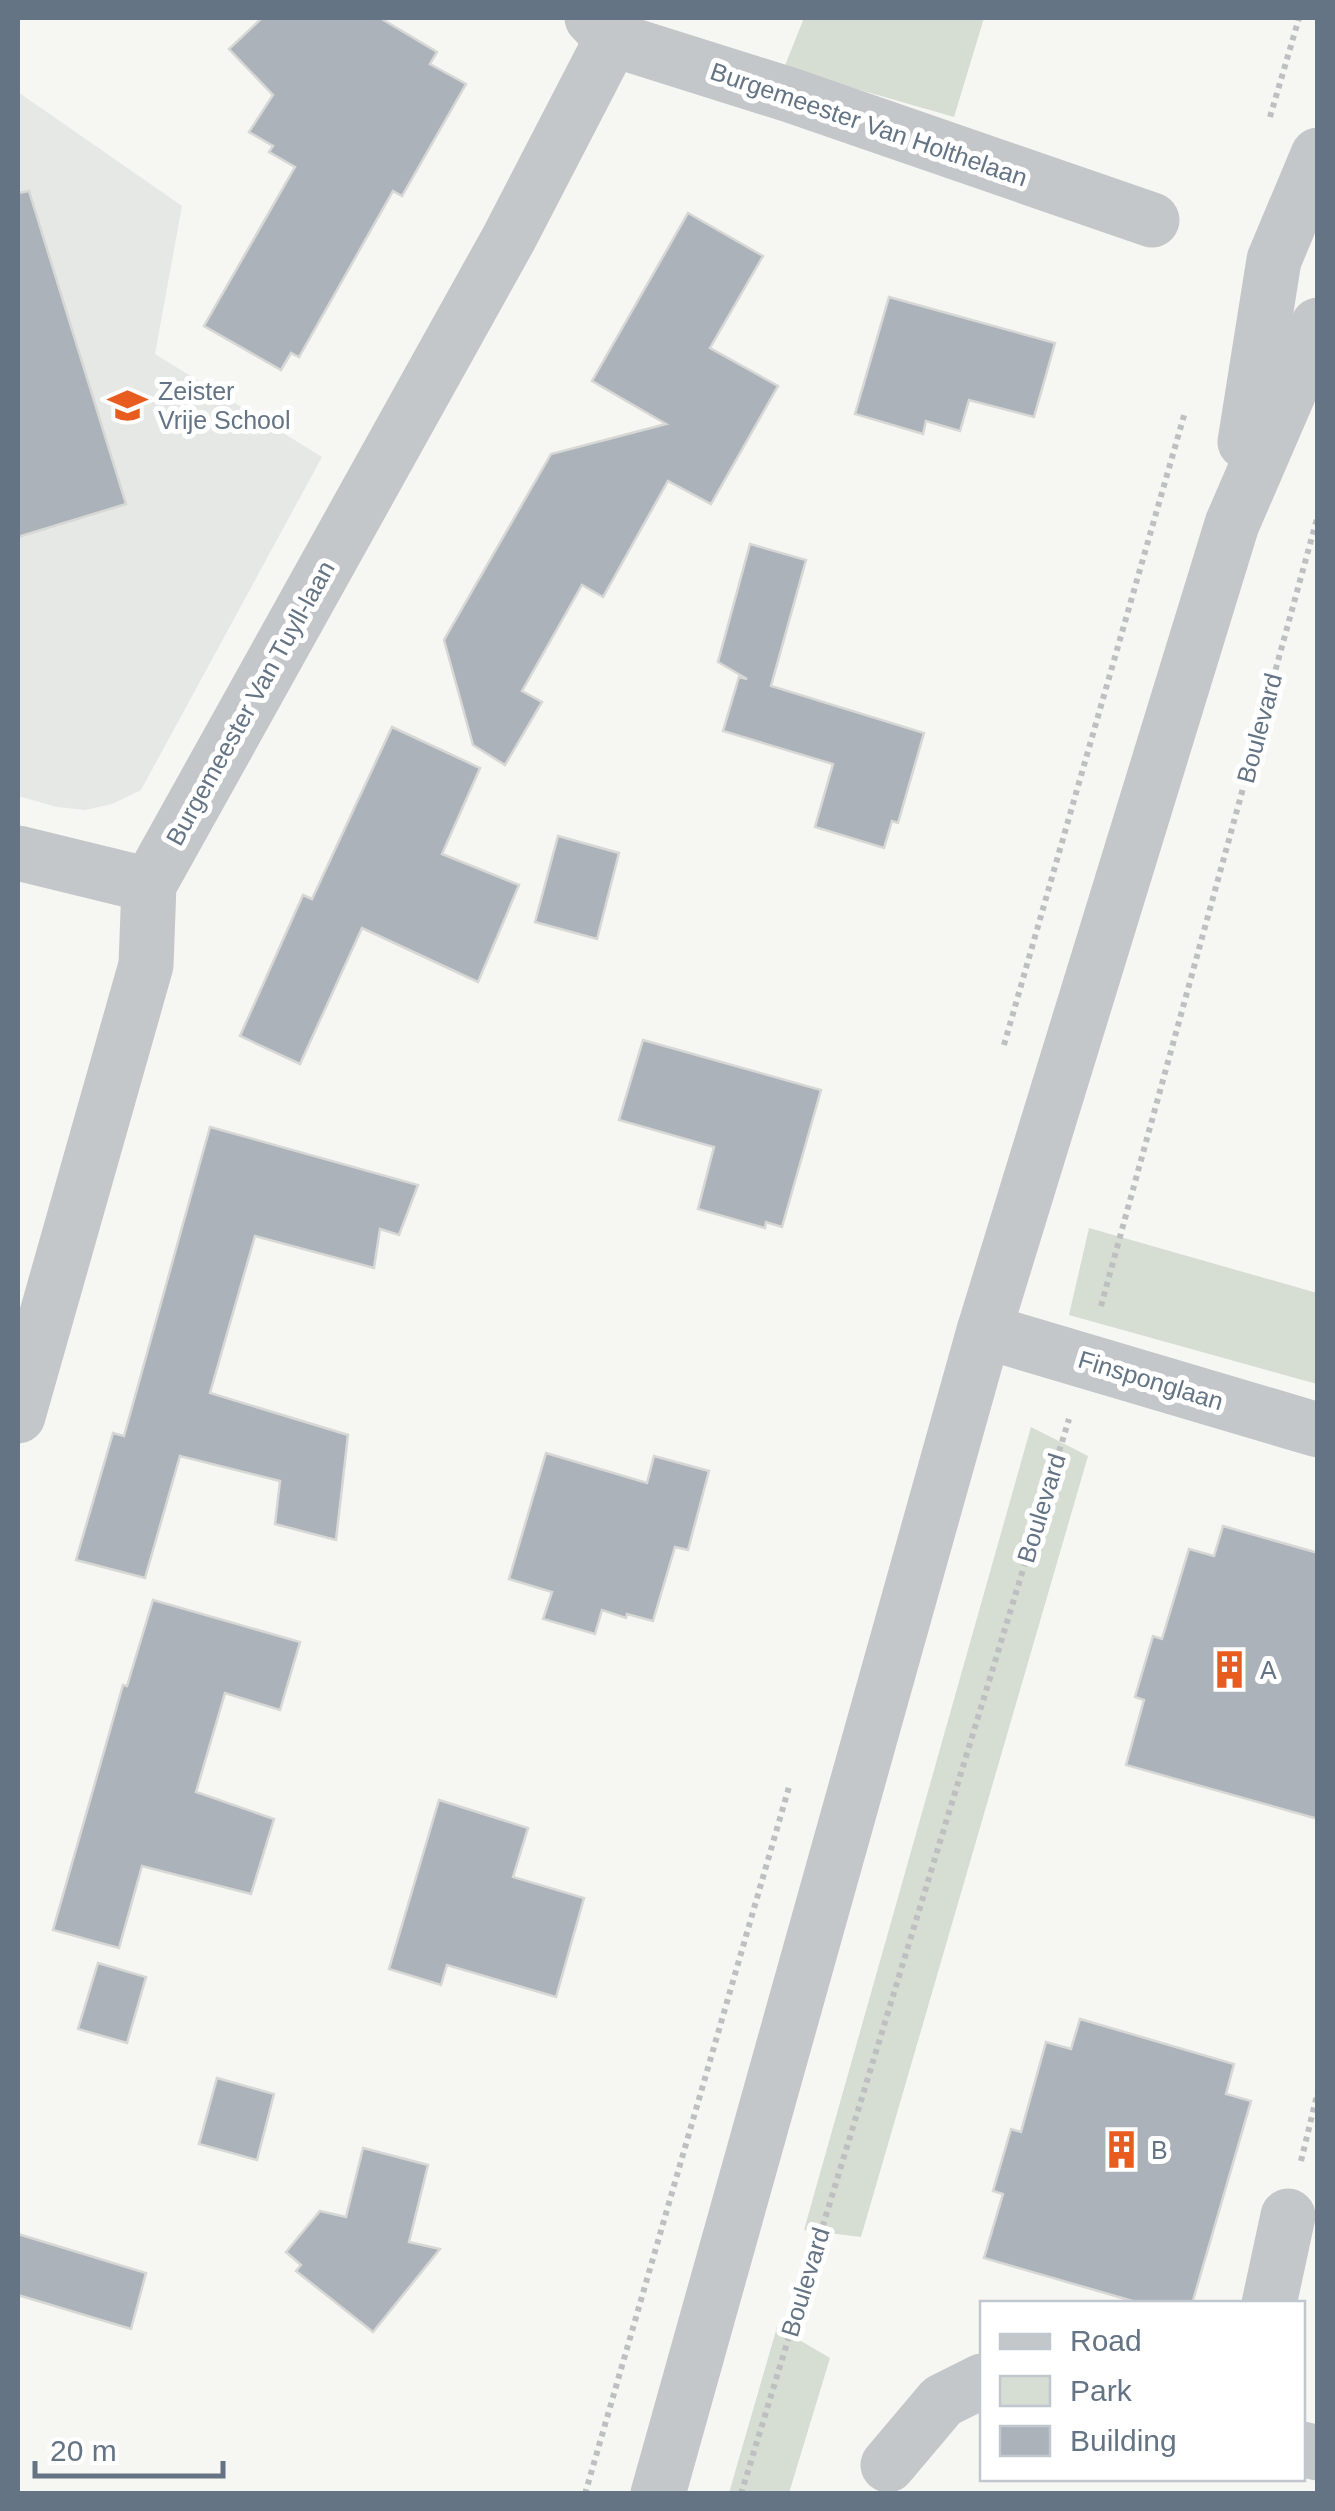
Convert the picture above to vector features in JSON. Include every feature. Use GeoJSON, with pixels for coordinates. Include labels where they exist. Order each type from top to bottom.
{"type":"FeatureCollection","features":[{"type":"Feature","properties":{"kind":"street","name":"Burgemeester Van Holthelaan"},"geometry":{"type":"LineString","coordinates":[[602,28],[1152,220]]}},
{"type":"Feature","properties":{"kind":"street","name":"Burgemeester Van Tuyll-laan"},"geometry":{"type":"LineString","coordinates":[[18,1416],[146,965],[150,885],[509,238],[602,28]]}},
{"type":"Feature","properties":{"kind":"street"},"geometry":{"type":"LineString","coordinates":[[1232,524],[1274,260],[1318,156]]}},
{"type":"Feature","properties":{"kind":"street"},"geometry":{"type":"LineString","coordinates":[[658,2494],[984,1330],[1232,524],[1318,326]]}},
{"type":"Feature","properties":{"kind":"street"},"geometry":{"type":"LineString","coordinates":[[18,853],[150,885]]}},
{"type":"Feature","properties":{"kind":"street","name":"Finsponglaan"},"geometry":{"type":"LineString","coordinates":[[984,1330],[1318,1430]]}},
{"type":"Feature","properties":{"kind":"street"},"geometry":{"type":"LineString","coordinates":[[1270,2301],[1288,2216]]}},
{"type":"Feature","properties":{"kind":"street"},"geometry":{"type":"LineString","coordinates":[[888,2465],[942,2401],[980,2383]]}},
{"type":"Feature","properties":{"kind":"path","name":"Boulevard"},"geometry":{"type":"LineString","coordinates":[[741,2494],[1086,1360],[1318,515]]}},
{"type":"Feature","properties":{"kind":"path"},"geometry":{"type":"LineString","coordinates":[[1288,2216],[1318,2091]]}},
{"type":"Feature","properties":{"kind":"shaded area","name":"Zeister Vrije School"},"geometry":{"type":"Polygon","coordinates":[[[18,92],[182,206],[155,354],[322,457],[141,790],[112,804],[85,810],[18,796],[18,92]]]}},
{"type":"Feature","properties":{"kind":"green space"},"geometry":{"type":"Polygon","coordinates":[[[804,18],[984,18],[954,117],[784,68],[804,18]]]}},
{"type":"Feature","properties":{"kind":"green space"},"geometry":{"type":"Polygon","coordinates":[[[1089,1228],[1317,1293],[1317,1384],[1069,1315],[1089,1228]]]}},
{"type":"Feature","properties":{"kind":"green space"},"geometry":{"type":"Polygon","coordinates":[[[1031,1427],[1088,1456],[861,2237],[804,2230],[1031,1427]]]}},
{"type":"Feature","properties":{"kind":"green space"},"geometry":{"type":"Polygon","coordinates":[[[777,2327],[830,2358],[789,2493],[729,2493],[777,2327]]]}},
{"type":"Feature","properties":{"kind":"building"},"geometry":{"type":"Polygon","coordinates":[[[262,18],[380,18],[437,52],[430,64],[466,84],[402,196],[393,191],[299,357],[291,353],[281,370],[204,326],[295,167],[269,152],[273,146],[249,132],[273,95],[229,49],[262,18]]]}},
{"type":"Feature","properties":{"kind":"building"},"geometry":{"type":"Polygon","coordinates":[[[29,191],[126,504],[18,537],[18,193],[29,191]]]}},
{"type":"Feature","properties":{"kind":"building"},"geometry":{"type":"Polygon","coordinates":[[[688,213],[763,256],[710,348],[778,386],[711,504],[668,481],[603,597],[582,585],[522,691],[542,702],[505,765],[473,745],[444,640],[551,454],[666,424],[592,381],[688,213]]]}},
{"type":"Feature","properties":{"kind":"building"},"geometry":{"type":"Polygon","coordinates":[[[889,297],[1055,343],[1034,417],[969,400],[960,431],[926,421],[923,434],[855,414],[889,297]]]}},
{"type":"Feature","properties":{"kind":"building"},"geometry":{"type":"Polygon","coordinates":[[[750,544],[806,560],[771,686],[924,733],[898,823],[892,821],[884,848],[815,827],[833,764],[723,731],[739,677],[747,679],[718,662],[750,544]]]}},
{"type":"Feature","properties":{"kind":"building"},"geometry":{"type":"Polygon","coordinates":[[[392,727],[480,768],[442,854],[519,885],[478,982],[362,928],[300,1064],[240,1036],[303,895],[312,899],[392,727]]]}},
{"type":"Feature","properties":{"kind":"building"},"geometry":{"type":"Polygon","coordinates":[[[558,836],[619,853],[597,939],[535,922],[558,836]]]}},
{"type":"Feature","properties":{"kind":"building"},"geometry":{"type":"Polygon","coordinates":[[[643,1040],[821,1090],[782,1227],[766,1222],[765,1228],[698,1209],[714,1147],[619,1120],[643,1040]]]}},
{"type":"Feature","properties":{"kind":"building"},"geometry":{"type":"Polygon","coordinates":[[[210,1127],[418,1185],[399,1235],[380,1229],[374,1268],[255,1236],[210,1393],[348,1435],[336,1540],[275,1524],[280,1481],[180,1456],[145,1578],[76,1560],[113,1433],[124,1436],[210,1127]]]}},
{"type":"Feature","properties":{"kind":"building"},"geometry":{"type":"Polygon","coordinates":[[[546,1453],[647,1483],[654,1456],[709,1471],[688,1550],[675,1547],[653,1621],[602,1610],[595,1634],[543,1619],[552,1592],[509,1579],[546,1453]]]}},
{"type":"Feature","properties":{"kind":"building","name":"A"},"geometry":{"type":"Polygon","coordinates":[[[1223,1526],[1318,1553],[1318,1819],[1126,1765],[1144,1700],[1135,1697],[1153,1636],[1162,1639],[1189,1549],[1214,1556],[1223,1526]]]}},
{"type":"Feature","properties":{"kind":"building"},"geometry":{"type":"Polygon","coordinates":[[[153,1600],[300,1642],[280,1710],[225,1693],[196,1792],[274,1819],[251,1894],[142,1866],[119,1948],[53,1930],[123,1685],[127,1686],[153,1600]]]}},
{"type":"Feature","properties":{"kind":"building"},"geometry":{"type":"Polygon","coordinates":[[[439,1800],[528,1828],[513,1877],[584,1898],[556,1997],[447,1965],[441,1985],[389,1969],[439,1800]]]}},
{"type":"Feature","properties":{"kind":"building"},"geometry":{"type":"Polygon","coordinates":[[[98,1963],[146,1977],[127,2043],[78,2029],[98,1963]]]}},
{"type":"Feature","properties":{"kind":"building","name":"B"},"geometry":{"type":"Polygon","coordinates":[[[1080,2019],[1234,2064],[1226,2094],[1251,2101],[1193,2301],[1133,2301],[984,2258],[1003,2194],[993,2191],[1011,2129],[1021,2132],[1046,2042],[1071,2049],[1080,2019]]]}},
{"type":"Feature","properties":{"kind":"building"},"geometry":{"type":"Polygon","coordinates":[[[217,2078],[274,2094],[257,2160],[199,2144],[217,2078]]]}},
{"type":"Feature","properties":{"kind":"building"},"geometry":{"type":"Polygon","coordinates":[[[363,2148],[428,2165],[409,2242],[440,2249],[373,2332],[296,2271],[301,2265],[286,2252],[320,2211],[346,2217],[363,2148]]]}},
{"type":"Feature","properties":{"kind":"building"},"geometry":{"type":"Polygon","coordinates":[[[18,2234],[146,2273],[131,2329],[18,2295],[18,2234]]]}},
{"type":"Feature","properties":{"kind":"place","name":"Zeister Vrije School"},"geometry":{"type":"Point","coordinates":[128,405]}},
{"type":"Feature","properties":{"kind":"place","name":"A"},"geometry":{"type":"Point","coordinates":[1230,1670]}},
{"type":"Feature","properties":{"kind":"place","name":"B"},"geometry":{"type":"Point","coordinates":[1121,2150]}}]}
